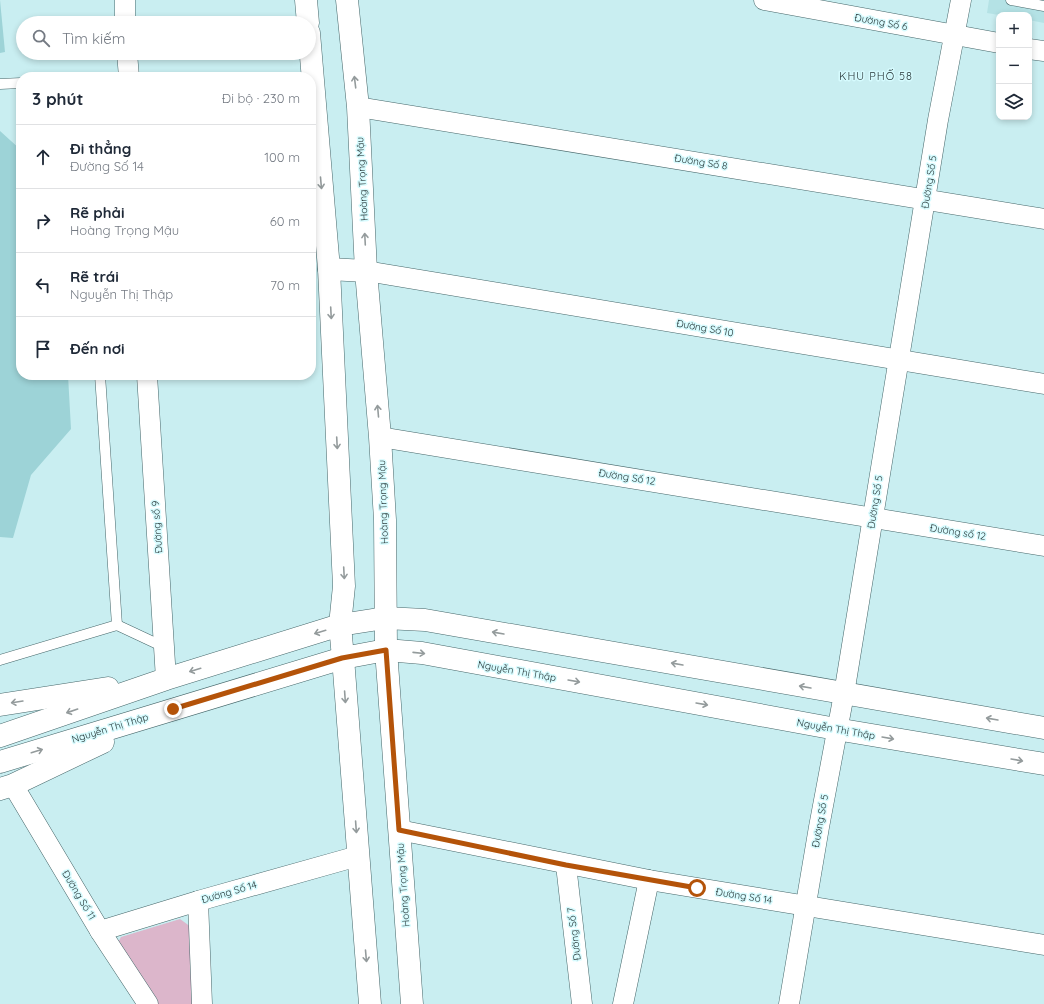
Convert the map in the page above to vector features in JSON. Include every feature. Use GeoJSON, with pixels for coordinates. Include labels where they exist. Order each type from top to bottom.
{"type":"FeatureCollection","features":[{"type":"Feature","properties":{"kind":"main road"},"geometry":{"type":"LineString","coordinates":[[306,0],[307,16]]}},
{"type":"Feature","properties":{"kind":"main road","name":"Hoàng Trọng Mậu"},"geometry":{"type":"LineString","coordinates":[[347,0],[358,107],[366,271],[380,437],[385,520],[386,650],[412,1004]]}},
{"type":"Feature","properties":{"kind":"main road"},"geometry":{"type":"LineString","coordinates":[[311,60],[312,72]]}},
{"type":"Feature","properties":{"kind":"main road"},"geometry":{"type":"LineString","coordinates":[[316,116],[329,269],[344,586],[340,625],[342,658],[370,1004]]}},
{"type":"Feature","properties":{"kind":"main road"},"geometry":{"type":"LineString","coordinates":[[329,269],[366,271]]}},
{"type":"Feature","properties":{"kind":"main road"},"geometry":{"type":"LineString","coordinates":[[0,736],[166,679],[340,625],[385,618],[425,620],[1044,728]]}},
{"type":"Feature","properties":{"kind":"main road","name":"Nguyễn Thị Thập"},"geometry":{"type":"LineString","coordinates":[[0,762],[342,658],[386,650],[436,656],[836,729],[1044,764]]}},
{"type":"Feature","properties":{"kind":"main road"},"geometry":{"type":"LineString","coordinates":[[0,705],[166,679]]}},
{"type":"Feature","properties":{"kind":"main road"},"geometry":{"type":"LineString","coordinates":[[7,787],[173,709]]}},
{"type":"Feature","properties":{"kind":"street"},"geometry":{"type":"LineString","coordinates":[[124,0],[125,16]]}},
{"type":"Feature","properties":{"kind":"street","name":"Đường Số 6"},"geometry":{"type":"LineString","coordinates":[[764,0],[996,43]]}},
{"type":"Feature","properties":{"kind":"street","name":"Đường Số 5"},"geometry":{"type":"LineString","coordinates":[[789,1004],[836,729],[844,694],[938,120],[956,36],[961,0]]}},
{"type":"Feature","properties":{"kind":"street"},"geometry":{"type":"LineString","coordinates":[[1032,49],[1044,51]]}},
{"type":"Feature","properties":{"kind":"street"},"geometry":{"type":"LineString","coordinates":[[128,60],[129,72]]}},
{"type":"Feature","properties":{"kind":"street","name":"Đường Số 8"},"geometry":{"type":"LineString","coordinates":[[358,107],[1044,219]]}},
{"type":"Feature","properties":{"kind":"street","name":"Đường Số 10"},"geometry":{"type":"LineString","coordinates":[[366,271],[1044,384]]}},
{"type":"Feature","properties":{"kind":"street","name":"Đường số 9"},"geometry":{"type":"LineString","coordinates":[[147,380],[166,679]]}},
{"type":"Feature","properties":{"kind":"street","name":"Đường Số 12"},"geometry":{"type":"LineString","coordinates":[[380,437],[873,518]]}},
{"type":"Feature","properties":{"kind":"street","name":"Đường số 12"},"geometry":{"type":"LineString","coordinates":[[873,518],[1044,546]]}},
{"type":"Feature","properties":{"kind":"street","name":"Đường Số 11"},"geometry":{"type":"LineString","coordinates":[[7,787],[148,1004]]}},
{"type":"Feature","properties":{"kind":"street","name":"Đường Số 14"},"geometry":{"type":"LineString","coordinates":[[399,830],[566,865],[650,880],[1044,945]]}},
{"type":"Feature","properties":{"kind":"street","name":"Đường Số 14"},"geometry":{"type":"LineString","coordinates":[[100,931],[198,901],[358,856]]}},
{"type":"Feature","properties":{"kind":"street","name":"Đường Số 7"},"geometry":{"type":"LineString","coordinates":[[566,865],[582,1004]]}},
{"type":"Feature","properties":{"kind":"street"},"geometry":{"type":"LineString","coordinates":[[623,1004],[650,880]]}},
{"type":"Feature","properties":{"kind":"street"},"geometry":{"type":"LineString","coordinates":[[198,901],[202,1004]]}},
{"type":"Feature","properties":{"kind":"lane"},"geometry":{"type":"LineString","coordinates":[[1011,0],[1044,6]]}},
{"type":"Feature","properties":{"kind":"lane"},"geometry":{"type":"LineString","coordinates":[[0,84],[16,83]]}},
{"type":"Feature","properties":{"kind":"lane"},"geometry":{"type":"LineString","coordinates":[[100,380],[117,625]]}},
{"type":"Feature","properties":{"kind":"lane"},"geometry":{"type":"LineString","coordinates":[[0,660],[117,625],[164,647]]}},
{"type":"Feature","properties":{"kind":"shaded area"},"geometry":{"type":"Polygon","coordinates":[[[989,0],[1044,0],[1044,23],[1032,21],[1032,12],[996,12],[996,14],[987,13],[989,0]]]}},
{"type":"Feature","properties":{"kind":"shaded area"},"geometry":{"type":"Polygon","coordinates":[[[180,919],[191,927],[194,1004],[157,1004],[117,944],[121,937],[180,919]]]}},
{"type":"Feature","properties":{"kind":"building"},"geometry":{"type":"Polygon","coordinates":[[[0,0],[5,52],[0,53],[0,0]]]}},
{"type":"Feature","properties":{"kind":"building"},"geometry":{"type":"Polygon","coordinates":[[[0,131],[16,145],[16,380],[68,380],[71,429],[31,475],[13,538],[0,537],[0,131]]]}},
{"type":"Feature","properties":{"kind":"district","name":"KHU PHỐ 58"},"geometry":{"type":"Point","coordinates":[876,76]}},
{"type":"Feature","properties":{"kind":"route"},"geometry":{"type":"LineString","coordinates":[[173,709],[342,658],[386,650],[399,830],[566,865],[697,888]]}}]}
